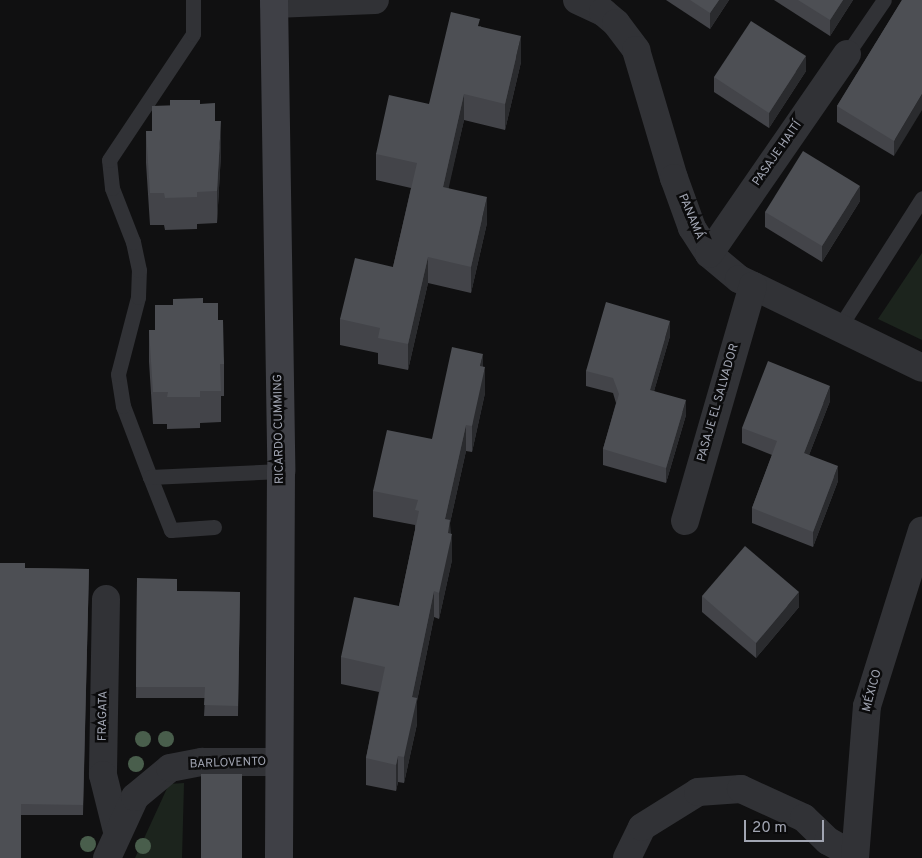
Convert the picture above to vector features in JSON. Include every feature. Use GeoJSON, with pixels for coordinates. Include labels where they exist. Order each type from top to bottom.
{"type":"FeatureCollection","features":[{"type":"Feature","properties":{"kind":"main road","name":"RICARDO CUMMING"},"geometry":{"type":"LineString","coordinates":[[274,2],[281,471],[279,858]]}},
{"type":"Feature","properties":{"kind":"street"},"geometry":{"type":"LineString","coordinates":[[274,2],[375,0]]}},
{"type":"Feature","properties":{"kind":"street","name":"PANAMÁ"},"geometry":{"type":"LineString","coordinates":[[577,0],[603,12],[616,23],[636,50],[674,178],[692,228],[709,254],[726,271],[753,286],[922,368]]}},
{"type":"Feature","properties":{"kind":"street","name":"PASAJE HAITÍ"},"geometry":{"type":"LineString","coordinates":[[709,254],[846,54]]}},
{"type":"Feature","properties":{"kind":"street","name":"PASAJE EL SALVADOR"},"geometry":{"type":"LineString","coordinates":[[685,521],[753,286]]}},
{"type":"Feature","properties":{"kind":"street","name":"MÉXICO"},"geometry":{"type":"LineString","coordinates":[[854,856],[867,706],[911,601],[922,530]]}},
{"type":"Feature","properties":{"kind":"street","name":"FRAGATA"},"geometry":{"type":"LineString","coordinates":[[106,599],[104,774],[118,831]]}},
{"type":"Feature","properties":{"kind":"street","name":"BARLOVENTO"},"geometry":{"type":"LineString","coordinates":[[106,858],[135,797],[170,768],[202,762],[280,762]]}},
{"type":"Feature","properties":{"kind":"street"},"geometry":{"type":"LineString","coordinates":[[627,858],[642,827],[698,792],[741,789],[804,818],[828,841],[854,856]]}},
{"type":"Feature","properties":{"kind":"lane"},"geometry":{"type":"LineString","coordinates":[[193,0],[193,34],[109,160],[112,188],[133,242],[139,270],[138,297],[118,374],[123,406],[171,530],[214,527]]}},
{"type":"Feature","properties":{"kind":"lane"},"geometry":{"type":"LineString","coordinates":[[846,54],[884,0]]}},
{"type":"Feature","properties":{"kind":"lane"},"geometry":{"type":"LineString","coordinates":[[839,328],[922,198]]}},
{"type":"Feature","properties":{"kind":"lane"},"geometry":{"type":"LineString","coordinates":[[150,477],[281,471]]}},
{"type":"Feature","properties":{"kind":"shaded area"},"geometry":{"type":"Polygon","coordinates":[[[922,253],[922,340],[878,319],[922,253]]]}},
{"type":"Feature","properties":{"kind":"shaded area"},"geometry":{"type":"Polygon","coordinates":[[[184,783],[182,858],[135,858],[169,784],[184,783]]]}},
{"type":"Feature","properties":{"kind":"building"},"geometry":{"type":"Polygon","coordinates":[[[690,0],[719,0],[710,13],[690,0]]]}},
{"type":"Feature","properties":{"kind":"building"},"geometry":{"type":"Polygon","coordinates":[[[798,0],[843,0],[830,20],[798,0]]]}},
{"type":"Feature","properties":{"kind":"building"},"geometry":{"type":"Polygon","coordinates":[[[902,0],[922,0],[922,94],[894,141],[837,106],[902,0]]]}},
{"type":"Feature","properties":{"kind":"building"},"geometry":{"type":"Polygon","coordinates":[[[451,12],[480,19],[478,26],[521,36],[505,104],[464,94],[443,187],[487,197],[471,267],[428,257],[408,344],[378,338],[380,328],[340,319],[355,258],[393,267],[417,163],[376,154],[389,95],[429,104],[451,12]]]}},
{"type":"Feature","properties":{"kind":"building"},"geometry":{"type":"Polygon","coordinates":[[[751,21],[806,56],[769,113],[714,77],[751,21]]]}},
{"type":"Feature","properties":{"kind":"building"},"geometry":{"type":"Polygon","coordinates":[[[170,100],[200,100],[200,104],[215,103],[215,121],[221,121],[217,191],[197,192],[197,197],[165,198],[164,193],[150,193],[146,131],[152,131],[152,106],[170,106],[170,100]]]}},
{"type":"Feature","properties":{"kind":"building"},"geometry":{"type":"Polygon","coordinates":[[[803,151],[860,186],[822,246],[765,212],[803,151]]]}},
{"type":"Feature","properties":{"kind":"building"},"geometry":{"type":"Polygon","coordinates":[[[203,298],[203,303],[218,303],[218,320],[223,320],[224,364],[220,364],[221,391],[200,391],[200,397],[167,397],[168,392],[153,392],[149,330],[155,330],[155,305],[173,305],[173,299],[203,298]]]}},
{"type":"Feature","properties":{"kind":"building"},"geometry":{"type":"Polygon","coordinates":[[[606,302],[670,321],[650,390],[686,400],[666,468],[603,449],[619,394],[613,378],[586,371],[606,302]]]}},
{"type":"Feature","properties":{"kind":"building"},"geometry":{"type":"Polygon","coordinates":[[[452,347],[483,354],[480,366],[485,367],[472,426],[466,425],[445,519],[450,520],[448,533],[452,534],[439,593],[434,591],[412,697],[417,698],[404,757],[398,756],[396,765],[366,758],[385,667],[341,657],[354,597],[399,606],[419,511],[415,510],[418,500],[373,491],[387,430],[432,439],[452,347]]]}},
{"type":"Feature","properties":{"kind":"building"},"geometry":{"type":"Polygon","coordinates":[[[768,361],[830,386],[804,453],[838,466],[813,532],[752,508],[777,441],[742,428],[768,361]]]}},
{"type":"Feature","properties":{"kind":"building"},"geometry":{"type":"Polygon","coordinates":[[[745,546],[799,592],[756,643],[702,596],[745,546]]]}},
{"type":"Feature","properties":{"kind":"building"},"geometry":{"type":"Polygon","coordinates":[[[0,563],[25,563],[25,568],[89,569],[83,805],[21,804],[21,858],[0,858],[0,563]]]}},
{"type":"Feature","properties":{"kind":"building"},"geometry":{"type":"Polygon","coordinates":[[[137,578],[177,579],[177,591],[240,592],[238,706],[204,705],[205,687],[136,687],[137,578]]]}},
{"type":"Feature","properties":{"kind":"building"},"geometry":{"type":"Polygon","coordinates":[[[201,774],[242,774],[242,858],[201,858],[201,774]]]}}]}
